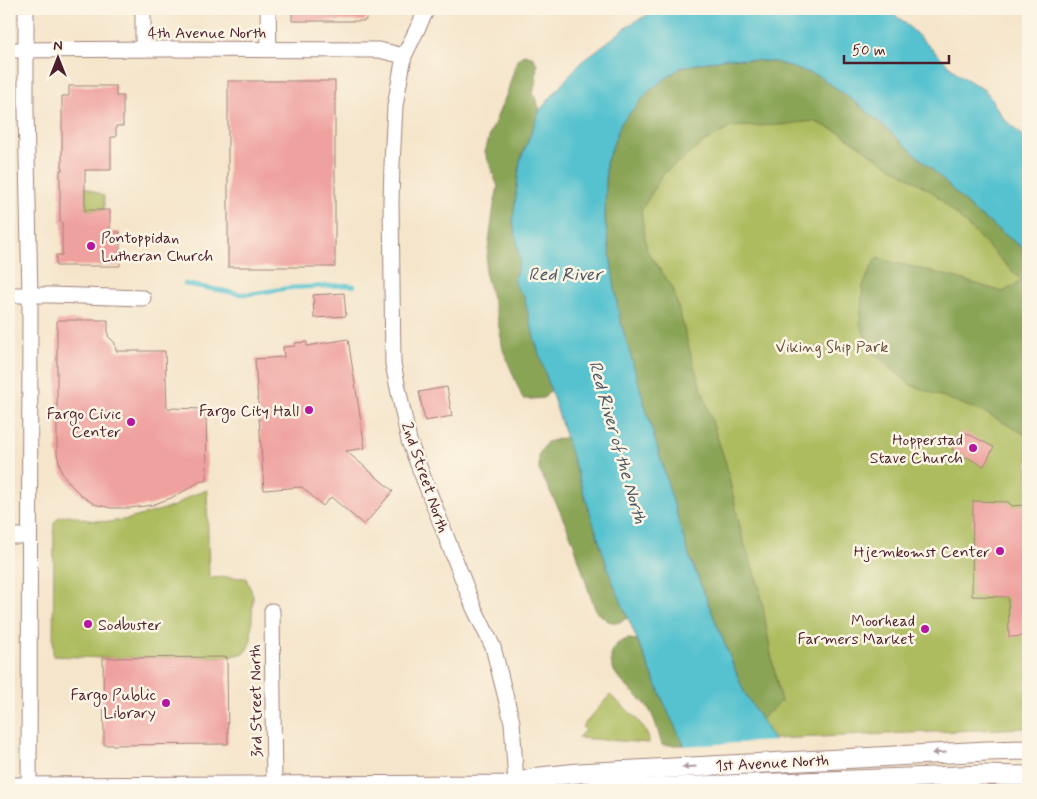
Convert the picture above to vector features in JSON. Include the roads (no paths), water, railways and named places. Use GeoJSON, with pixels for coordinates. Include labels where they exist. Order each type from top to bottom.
{"type":"FeatureCollection","features":[{"type":"Feature","properties":{"kind":"main road","name":"1st Avenue North"},"geometry":{"type":"LineString","coordinates":[[516,787],[540,777],[579,773],[1028,750]]}},
{"type":"Feature","properties":{"kind":"main road","name":"1st Avenue North"},"geometry":{"type":"LineString","coordinates":[[595,790],[983,775],[1028,776]]}},
{"type":"Feature","properties":{"kind":"main road","name":"1st Avenue North"},"geometry":{"type":"LineString","coordinates":[[516,787],[547,790]]}},
{"type":"Feature","properties":{"kind":"street"},"geometry":{"type":"LineString","coordinates":[[26,9],[30,296],[29,788]]}},
{"type":"Feature","properties":{"kind":"street"},"geometry":{"type":"LineString","coordinates":[[143,9],[143,49]]}},
{"type":"Feature","properties":{"kind":"street"},"geometry":{"type":"LineString","coordinates":[[268,9],[268,49]]}},
{"type":"Feature","properties":{"kind":"street","name":"2nd Street North"},"geometry":{"type":"LineString","coordinates":[[427,9],[404,56],[395,106],[392,165],[393,364],[410,441],[474,608],[492,647],[512,722],[516,787]]}},
{"type":"Feature","properties":{"kind":"street","name":"4th Avenue North"},"geometry":{"type":"LineString","coordinates":[[9,50],[379,50],[404,56]]}},
{"type":"Feature","properties":{"kind":"street"},"geometry":{"type":"LineString","coordinates":[[9,295],[142,298]]}},
{"type":"Feature","properties":{"kind":"street"},"geometry":{"type":"LineString","coordinates":[[9,536],[29,536]]}},
{"type":"Feature","properties":{"kind":"street","name":"3rd Street North"},"geometry":{"type":"LineString","coordinates":[[272,611],[274,787]]}},
{"type":"Feature","properties":{"kind":"street","name":"1st Avenue North"},"geometry":{"type":"LineString","coordinates":[[9,785],[29,788],[516,787]]}},
{"type":"Feature","properties":{"kind":"water","name":"Red River"},"geometry":{"type":"Polygon","coordinates":[[[658,9],[886,9],[903,21],[958,74],[986,91],[1003,118],[1028,141],[1028,252],[975,212],[930,167],[862,107],[819,76],[775,62],[728,58],[682,67],[650,90],[621,123],[606,163],[605,220],[619,316],[688,553],[744,692],[805,790],[706,790],[668,712],[611,578],[535,341],[524,297],[517,288],[514,279],[520,260],[513,221],[520,161],[540,110],[580,63],[631,24],[658,9]]]}},
{"type":"Feature","properties":{"kind":"waterway"},"geometry":{"type":"LineString","coordinates":[[185,284],[241,294],[289,288],[354,286]]}},
{"type":"Feature","properties":{"kind":"place","name":"Pontoppidan Lutheran Church"},"geometry":{"type":"Point","coordinates":[91,246]}},
{"type":"Feature","properties":{"kind":"place","name":"Fargo City Hall"},"geometry":{"type":"Point","coordinates":[309,410]}},
{"type":"Feature","properties":{"kind":"place","name":"Fargo Civic Center"},"geometry":{"type":"Point","coordinates":[131,422]}},
{"type":"Feature","properties":{"kind":"place","name":"Hopperstad Stave Church"},"geometry":{"type":"Point","coordinates":[973,448]}},
{"type":"Feature","properties":{"kind":"place","name":"Hjemkomst Center"},"geometry":{"type":"Point","coordinates":[1000,551]}},
{"type":"Feature","properties":{"kind":"place","name":"Sodbuster"},"geometry":{"type":"Point","coordinates":[88,624]}},
{"type":"Feature","properties":{"kind":"place","name":"Moorhead Farmers Market"},"geometry":{"type":"Point","coordinates":[925,629]}},
{"type":"Feature","properties":{"kind":"place","name":"Fargo Public Library"},"geometry":{"type":"Point","coordinates":[166,703]}},
{"type":"Feature","properties":{"kind":"park label","name":"Viking Ship Park"},"geometry":{"type":"Point","coordinates":[832,346]}},
{"type":"Feature","properties":{"kind":"water label","name":"Red River of the North"},"geometry":{"type":"Point","coordinates":[618,442]}}]}
